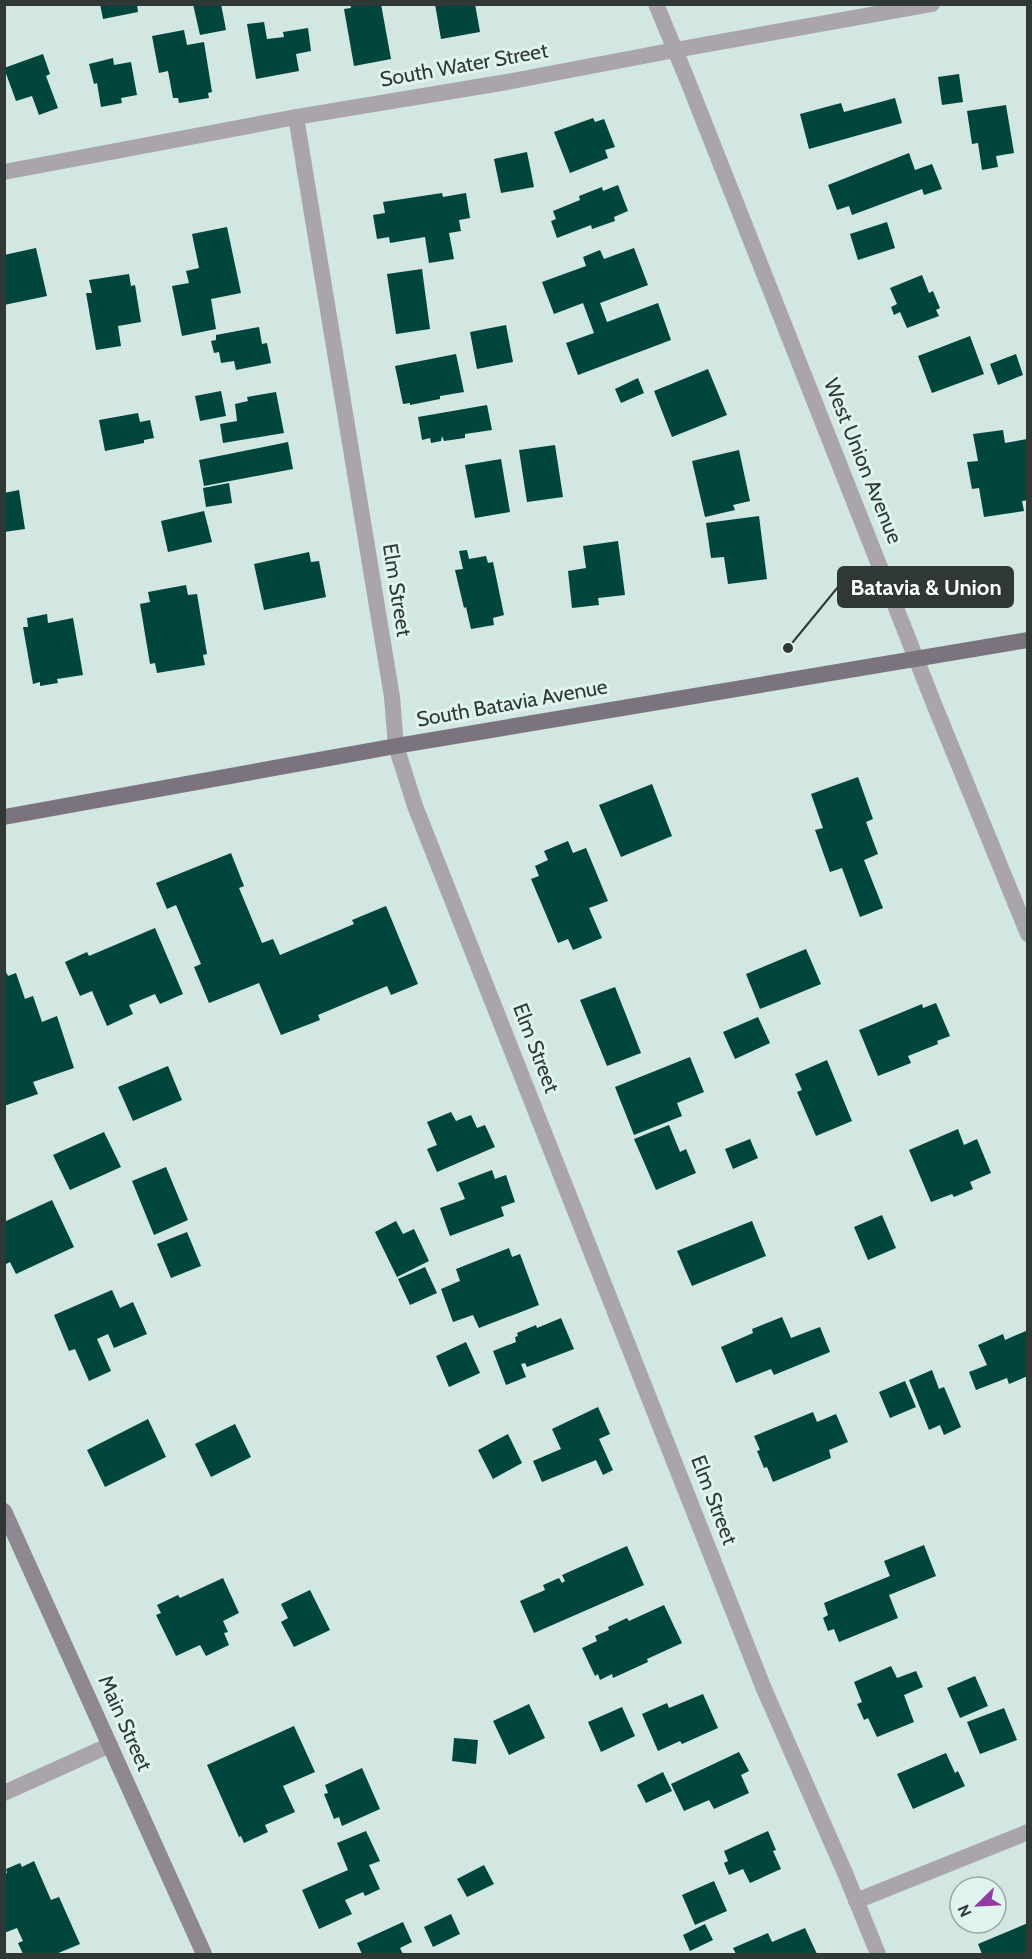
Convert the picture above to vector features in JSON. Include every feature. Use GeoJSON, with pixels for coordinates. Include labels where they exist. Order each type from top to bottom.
{"type":"FeatureCollection","features":[{"type":"Feature","properties":{"kind":"main road","name":"South Batavia Avenue"},"geometry":{"type":"LineString","coordinates":[[4,817],[396,746],[1028,640]]}},
{"type":"Feature","properties":{"kind":"main road","name":"Main Street"},"geometry":{"type":"LineString","coordinates":[[4,1511],[204,1954]]}},
{"type":"Feature","properties":{"kind":"street","name":"West Union Avenue"},"geometry":{"type":"LineString","coordinates":[[656,4],[1028,934]]}},
{"type":"Feature","properties":{"kind":"street","name":"South Water Street"},"geometry":{"type":"LineString","coordinates":[[4,172],[296,117],[507,82],[932,4]]}},
{"type":"Feature","properties":{"kind":"street","name":"Elm Street"},"geometry":{"type":"LineString","coordinates":[[296,117],[392,697],[396,746],[416,806],[764,1689],[878,1954]]}},
{"type":"Feature","properties":{"kind":"street"},"geometry":{"type":"LineString","coordinates":[[4,1793],[110,1744]]}},
{"type":"Feature","properties":{"kind":"street"},"geometry":{"type":"LineString","coordinates":[[856,1901],[1028,1832]]}},
{"type":"Feature","properties":{"kind":"building"},"geometry":{"type":"Polygon","coordinates":[[[100,4],[137,4],[138,12],[103,19],[100,4]]]}},
{"type":"Feature","properties":{"kind":"building"},"geometry":{"type":"Polygon","coordinates":[[[193,4],[221,4],[226,30],[200,35],[193,4]]]}},
{"type":"Feature","properties":{"kind":"building"},"geometry":{"type":"Polygon","coordinates":[[[350,4],[381,4],[391,59],[354,66],[344,9],[351,8],[350,4]]]}},
{"type":"Feature","properties":{"kind":"building"},"geometry":{"type":"Polygon","coordinates":[[[435,4],[475,4],[480,32],[441,39],[435,4]]]}},
{"type":"Feature","properties":{"kind":"building"},"geometry":{"type":"Polygon","coordinates":[[[264,22],[267,39],[284,37],[283,32],[308,28],[311,51],[296,54],[299,71],[256,79],[247,24],[264,22]]]}},
{"type":"Feature","properties":{"kind":"building"},"geometry":{"type":"Polygon","coordinates":[[[184,30],[187,45],[204,42],[212,92],[208,93],[209,98],[179,103],[178,98],[173,98],[168,71],[159,73],[152,36],[184,30]]]}},
{"type":"Feature","properties":{"kind":"building"},"geometry":{"type":"Polygon","coordinates":[[[43,54],[50,74],[46,76],[58,108],[39,115],[32,96],[16,101],[4,68],[43,54]]]}},
{"type":"Feature","properties":{"kind":"building"},"geometry":{"type":"Polygon","coordinates":[[[113,58],[114,65],[131,62],[137,95],[121,98],[122,103],[101,107],[97,83],[94,84],[89,64],[113,58]]]}},
{"type":"Feature","properties":{"kind":"building"},"geometry":{"type":"Polygon","coordinates":[[[959,74],[963,102],[942,105],[938,77],[959,74]]]}},
{"type":"Feature","properties":{"kind":"building"},"geometry":{"type":"Polygon","coordinates":[[[895,98],[902,123],[809,149],[800,114],[841,103],[844,112],[895,98]]]}},
{"type":"Feature","properties":{"kind":"building"},"geometry":{"type":"Polygon","coordinates":[[[1006,105],[1014,153],[996,156],[998,167],[982,170],[978,143],[972,144],[967,111],[1006,105]]]}},
{"type":"Feature","properties":{"kind":"building"},"geometry":{"type":"Polygon","coordinates":[[[593,118],[595,122],[604,119],[615,147],[605,150],[608,158],[570,173],[554,132],[593,118]]]}},
{"type":"Feature","properties":{"kind":"building"},"geometry":{"type":"Polygon","coordinates":[[[527,152],[534,187],[501,193],[494,159],[527,152]]]}},
{"type":"Feature","properties":{"kind":"building"},"geometry":{"type":"Polygon","coordinates":[[[909,153],[915,170],[932,164],[942,189],[924,195],[922,189],[852,215],[849,206],[837,210],[828,185],[909,153]]]}},
{"type":"Feature","properties":{"kind":"building"},"geometry":{"type":"Polygon","coordinates":[[[618,185],[628,211],[614,217],[615,221],[592,229],[591,225],[557,238],[551,221],[556,219],[553,211],[580,200],[579,196],[602,187],[603,191],[618,185]]]}},
{"type":"Feature","properties":{"kind":"building"},"geometry":{"type":"Polygon","coordinates":[[[442,193],[443,197],[466,193],[470,218],[459,220],[461,231],[449,233],[454,259],[429,263],[425,237],[390,243],[389,237],[377,239],[373,215],[385,213],[383,202],[442,193]]]}},
{"type":"Feature","properties":{"kind":"building"},"geometry":{"type":"Polygon","coordinates":[[[887,222],[895,248],[858,260],[850,234],[887,222]]]}},
{"type":"Feature","properties":{"kind":"building"},"geometry":{"type":"Polygon","coordinates":[[[227,227],[241,293],[211,299],[216,329],[182,336],[172,286],[189,283],[186,271],[199,268],[192,234],[227,227]]]}},
{"type":"Feature","properties":{"kind":"building"},"geometry":{"type":"Polygon","coordinates":[[[36,248],[47,296],[4,305],[4,255],[36,248]]]}},
{"type":"Feature","properties":{"kind":"building"},"geometry":{"type":"Polygon","coordinates":[[[634,248],[648,285],[600,303],[607,322],[658,303],[671,340],[578,375],[566,343],[594,333],[583,303],[554,314],[542,282],[586,266],[583,257],[600,250],[604,259],[634,248]]]}},
{"type":"Feature","properties":{"kind":"building"},"geometry":{"type":"Polygon","coordinates":[[[422,269],[430,329],[396,334],[387,274],[422,269]]]}},
{"type":"Feature","properties":{"kind":"building"},"geometry":{"type":"Polygon","coordinates":[[[129,274],[131,286],[135,285],[141,322],[118,326],[121,346],[96,350],[86,293],[92,293],[89,280],[129,274]]]}},
{"type":"Feature","properties":{"kind":"building"},"geometry":{"type":"Polygon","coordinates":[[[922,275],[929,293],[933,291],[940,308],[936,310],[939,316],[907,328],[900,312],[894,315],[891,307],[897,304],[890,288],[922,275]]]}},
{"type":"Feature","properties":{"kind":"building"},"geometry":{"type":"Polygon","coordinates":[[[506,325],[513,362],[477,369],[470,332],[506,325]]]}},
{"type":"Feature","properties":{"kind":"building"},"geometry":{"type":"Polygon","coordinates":[[[259,327],[262,344],[267,343],[271,363],[236,370],[234,361],[221,363],[219,352],[214,353],[211,341],[216,340],[216,335],[259,327]]]}},
{"type":"Feature","properties":{"kind":"building"},"geometry":{"type":"Polygon","coordinates":[[[970,336],[984,374],[932,393],[918,356],[970,336]]]}},
{"type":"Feature","properties":{"kind":"building"},"geometry":{"type":"Polygon","coordinates":[[[456,354],[464,392],[410,405],[410,403],[403,404],[395,366],[456,354]]]}},
{"type":"Feature","properties":{"kind":"building"},"geometry":{"type":"Polygon","coordinates":[[[1016,354],[1023,375],[998,385],[990,364],[1016,354]]]}},
{"type":"Feature","properties":{"kind":"building"},"geometry":{"type":"Polygon","coordinates":[[[708,369],[727,415],[672,437],[654,391],[708,369]]]}},
{"type":"Feature","properties":{"kind":"building"},"geometry":{"type":"Polygon","coordinates":[[[638,378],[644,393],[621,403],[615,389],[638,378]]]}},
{"type":"Feature","properties":{"kind":"building"},"geometry":{"type":"Polygon","coordinates":[[[221,391],[226,416],[200,421],[195,396],[221,391]]]}},
{"type":"Feature","properties":{"kind":"building"},"geometry":{"type":"Polygon","coordinates":[[[276,392],[284,433],[223,443],[220,424],[237,421],[235,404],[248,401],[247,397],[276,392]]]}},
{"type":"Feature","properties":{"kind":"building"},"geometry":{"type":"Polygon","coordinates":[[[487,405],[492,430],[465,434],[465,438],[444,441],[442,436],[441,441],[431,443],[430,438],[422,440],[418,417],[487,405]]]}},
{"type":"Feature","properties":{"kind":"building"},"geometry":{"type":"Polygon","coordinates":[[[138,413],[140,422],[150,420],[154,438],[144,440],[144,443],[105,451],[99,420],[138,413]]]}},
{"type":"Feature","properties":{"kind":"building"},"geometry":{"type":"Polygon","coordinates":[[[1003,430],[1005,443],[1027,439],[1028,500],[1022,501],[1024,511],[984,517],[979,488],[972,489],[967,462],[978,461],[973,434],[1003,430]]]}},
{"type":"Feature","properties":{"kind":"building"},"geometry":{"type":"Polygon","coordinates":[[[288,442],[293,469],[204,486],[199,460],[288,442]]]}},
{"type":"Feature","properties":{"kind":"building"},"geometry":{"type":"Polygon","coordinates":[[[555,445],[563,497],[527,502],[519,450],[555,445]]]}},
{"type":"Feature","properties":{"kind":"building"},"geometry":{"type":"Polygon","coordinates":[[[739,450],[750,501],[733,505],[735,510],[705,517],[692,461],[739,450]]]}},
{"type":"Feature","properties":{"kind":"building"},"geometry":{"type":"Polygon","coordinates":[[[501,459],[510,512],[475,518],[465,465],[501,459]]]}},
{"type":"Feature","properties":{"kind":"building"},"geometry":{"type":"Polygon","coordinates":[[[229,483],[232,503],[206,507],[203,488],[229,483]]]}},
{"type":"Feature","properties":{"kind":"building"},"geometry":{"type":"Polygon","coordinates":[[[19,490],[25,529],[4,532],[4,493],[19,490]]]}},
{"type":"Feature","properties":{"kind":"building"},"geometry":{"type":"Polygon","coordinates":[[[204,511],[212,542],[168,552],[161,521],[204,511]]]}},
{"type":"Feature","properties":{"kind":"building"},"geometry":{"type":"Polygon","coordinates":[[[759,516],[767,579],[728,584],[724,557],[711,558],[706,523],[759,516]]]}},
{"type":"Feature","properties":{"kind":"building"},"geometry":{"type":"Polygon","coordinates":[[[618,541],[625,595],[598,598],[599,605],[572,608],[568,571],[586,568],[583,546],[618,541]]]}},
{"type":"Feature","properties":{"kind":"building"},"geometry":{"type":"Polygon","coordinates":[[[467,550],[469,559],[486,556],[488,563],[493,562],[504,615],[493,618],[494,625],[471,629],[455,570],[463,569],[459,551],[467,550]]]}},
{"type":"Feature","properties":{"kind":"building"},"geometry":{"type":"Polygon","coordinates":[[[309,552],[311,562],[319,561],[326,597],[264,610],[254,564],[309,552]]]}},
{"type":"Feature","properties":{"kind":"building"},"geometry":{"type":"Polygon","coordinates":[[[186,585],[188,595],[197,594],[207,654],[203,655],[205,665],[157,673],[155,663],[150,664],[140,604],[150,602],[148,592],[186,585]]]}},
{"type":"Feature","properties":{"kind":"building"},"geometry":{"type":"Polygon","coordinates":[[[47,614],[48,623],[73,618],[83,675],[57,679],[58,683],[40,686],[40,682],[33,684],[23,627],[28,627],[27,618],[47,614]]]}},
{"type":"Feature","properties":{"kind":"building"},"geometry":{"type":"Polygon","coordinates":[[[858,777],[873,819],[866,822],[878,854],[864,860],[883,908],[860,917],[842,868],[830,872],[815,830],[823,828],[811,794],[858,777]]]}},
{"type":"Feature","properties":{"kind":"building"},"geometry":{"type":"Polygon","coordinates":[[[652,784],[672,836],[621,857],[599,805],[652,784]]]}},
{"type":"Feature","properties":{"kind":"building"},"geometry":{"type":"Polygon","coordinates":[[[568,841],[573,853],[586,848],[608,901],[589,908],[602,938],[573,950],[568,939],[558,943],[531,879],[539,876],[535,866],[548,860],[544,851],[568,841]]]}},
{"type":"Feature","properties":{"kind":"building"},"geometry":{"type":"Polygon","coordinates":[[[231,853],[244,886],[239,888],[262,943],[273,939],[280,955],[354,924],[352,920],[386,906],[418,984],[391,995],[387,986],[318,1015],[320,1020],[281,1035],[259,983],[209,1003],[194,967],[201,964],[176,905],[167,909],[156,883],[231,853]]]}},
{"type":"Feature","properties":{"kind":"building"},"geometry":{"type":"Polygon","coordinates":[[[155,928],[183,994],[160,1004],[155,994],[129,1005],[133,1014],[107,1026],[92,991],[80,996],[65,962],[87,952],[89,956],[155,928]]]}},
{"type":"Feature","properties":{"kind":"building"},"geometry":{"type":"Polygon","coordinates":[[[806,949],[821,984],[760,1009],[746,974],[806,949]]]}},
{"type":"Feature","properties":{"kind":"building"},"geometry":{"type":"Polygon","coordinates":[[[4,968],[8,976],[16,973],[25,999],[33,996],[42,1022],[57,1016],[74,1068],[33,1082],[38,1094],[4,1106],[4,968]]]}},
{"type":"Feature","properties":{"kind":"building"},"geometry":{"type":"Polygon","coordinates":[[[615,987],[641,1053],[607,1066],[580,1000],[615,987]]]}},
{"type":"Feature","properties":{"kind":"building"},"geometry":{"type":"Polygon","coordinates":[[[936,1003],[950,1036],[937,1041],[938,1044],[908,1056],[911,1063],[878,1076],[859,1030],[922,1004],[923,1008],[936,1003]]]}},
{"type":"Feature","properties":{"kind":"building"},"geometry":{"type":"Polygon","coordinates":[[[758,1017],[770,1043],[735,1059],[723,1032],[758,1017]]]}},
{"type":"Feature","properties":{"kind":"building"},"geometry":{"type":"Polygon","coordinates":[[[690,1057],[704,1092],[677,1103],[682,1116],[634,1135],[615,1087],[690,1057]]]}},
{"type":"Feature","properties":{"kind":"building"},"geometry":{"type":"Polygon","coordinates":[[[827,1060],[852,1121],[816,1136],[797,1092],[802,1090],[795,1074],[827,1060]]]}},
{"type":"Feature","properties":{"kind":"building"},"geometry":{"type":"Polygon","coordinates":[[[168,1066],[182,1100],[133,1121],[118,1087],[168,1066]]]}},
{"type":"Feature","properties":{"kind":"building"},"geometry":{"type":"Polygon","coordinates":[[[451,1112],[456,1121],[471,1115],[477,1128],[485,1125],[495,1147],[437,1172],[427,1149],[437,1145],[427,1122],[451,1112]]]}},
{"type":"Feature","properties":{"kind":"building"},"geometry":{"type":"Polygon","coordinates":[[[669,1125],[680,1152],[686,1149],[696,1173],[656,1190],[634,1139],[669,1125]]]}},
{"type":"Feature","properties":{"kind":"building"},"geometry":{"type":"Polygon","coordinates":[[[958,1129],[964,1145],[977,1139],[991,1173],[970,1182],[973,1189],[954,1197],[952,1194],[931,1202],[909,1150],[958,1129]]]}},
{"type":"Feature","properties":{"kind":"building"},"geometry":{"type":"Polygon","coordinates":[[[104,1132],[121,1167],[70,1190],[53,1155],[104,1132]]]}},
{"type":"Feature","properties":{"kind":"building"},"geometry":{"type":"Polygon","coordinates":[[[750,1139],[758,1158],[733,1169],[725,1149],[750,1139]]]}},
{"type":"Feature","properties":{"kind":"building"},"geometry":{"type":"Polygon","coordinates":[[[166,1167],[188,1220],[154,1235],[132,1181],[166,1167]]]}},
{"type":"Feature","properties":{"kind":"building"},"geometry":{"type":"Polygon","coordinates":[[[492,1170],[495,1179],[506,1175],[515,1202],[501,1207],[504,1216],[450,1236],[440,1208],[465,1199],[458,1183],[492,1170]]]}},
{"type":"Feature","properties":{"kind":"building"},"geometry":{"type":"Polygon","coordinates":[[[52,1200],[74,1247],[16,1274],[10,1262],[4,1265],[4,1222],[52,1200]]]}},
{"type":"Feature","properties":{"kind":"building"},"geometry":{"type":"Polygon","coordinates":[[[882,1215],[896,1248],[868,1260],[854,1227],[882,1215]]]}},
{"type":"Feature","properties":{"kind":"building"},"geometry":{"type":"Polygon","coordinates":[[[396,1221],[403,1234],[414,1229],[429,1261],[397,1277],[375,1232],[396,1221]]]}},
{"type":"Feature","properties":{"kind":"building"},"geometry":{"type":"Polygon","coordinates":[[[752,1221],[766,1256],[692,1286],[677,1251],[752,1221]]]}},
{"type":"Feature","properties":{"kind":"building"},"geometry":{"type":"Polygon","coordinates":[[[187,1232],[201,1266],[171,1278],[157,1244],[187,1232]]]}},
{"type":"Feature","properties":{"kind":"building"},"geometry":{"type":"Polygon","coordinates":[[[509,1248],[512,1257],[520,1254],[539,1305],[479,1328],[473,1315],[453,1322],[441,1289],[460,1281],[456,1269],[509,1248]]]}},
{"type":"Feature","properties":{"kind":"building"},"geometry":{"type":"Polygon","coordinates":[[[425,1267],[437,1293],[410,1305],[398,1279],[425,1267]]]}},
{"type":"Feature","properties":{"kind":"building"},"geometry":{"type":"Polygon","coordinates":[[[112,1290],[120,1308],[133,1302],[147,1334],[114,1348],[108,1334],[97,1339],[111,1371],[89,1381],[75,1349],[69,1351],[54,1315],[112,1290]]]}},
{"type":"Feature","properties":{"kind":"building"},"geometry":{"type":"Polygon","coordinates":[[[782,1317],[791,1338],[820,1327],[830,1352],[774,1375],[771,1369],[736,1383],[721,1347],[753,1333],[752,1329],[782,1317]]]}},
{"type":"Feature","properties":{"kind":"building"},"geometry":{"type":"Polygon","coordinates":[[[561,1318],[574,1349],[527,1367],[525,1363],[521,1364],[526,1377],[506,1385],[493,1351],[516,1342],[517,1333],[561,1318]]]}},
{"type":"Feature","properties":{"kind":"building"},"geometry":{"type":"Polygon","coordinates":[[[1028,1330],[1028,1376],[1009,1384],[1007,1378],[976,1390],[969,1372],[987,1365],[978,1345],[1003,1334],[1005,1340],[1028,1330]]]}},
{"type":"Feature","properties":{"kind":"building"},"geometry":{"type":"Polygon","coordinates":[[[466,1342],[480,1373],[449,1387],[436,1356],[466,1342]]]}},
{"type":"Feature","properties":{"kind":"building"},"geometry":{"type":"Polygon","coordinates":[[[932,1370],[939,1389],[944,1387],[961,1427],[944,1435],[940,1425],[929,1430],[909,1380],[932,1370]]]}},
{"type":"Feature","properties":{"kind":"building"},"geometry":{"type":"Polygon","coordinates":[[[905,1381],[916,1407],[890,1418],[879,1392],[905,1381]]]}},
{"type":"Feature","properties":{"kind":"building"},"geometry":{"type":"Polygon","coordinates":[[[598,1407],[610,1434],[599,1439],[613,1470],[603,1475],[596,1460],[542,1482],[533,1461],[561,1449],[552,1429],[598,1407]]]}},
{"type":"Feature","properties":{"kind":"building"},"geometry":{"type":"Polygon","coordinates":[[[813,1412],[817,1422],[836,1414],[848,1442],[829,1450],[831,1458],[773,1482],[767,1467],[764,1468],[754,1436],[813,1412]]]}},
{"type":"Feature","properties":{"kind":"building"},"geometry":{"type":"Polygon","coordinates":[[[148,1419],[166,1457],[105,1487],[87,1450],[148,1419]]]}},
{"type":"Feature","properties":{"kind":"building"},"geometry":{"type":"Polygon","coordinates":[[[235,1424],[251,1457],[211,1477],[195,1444],[235,1424]]]}},
{"type":"Feature","properties":{"kind":"building"},"geometry":{"type":"Polygon","coordinates":[[[508,1434],[522,1463],[493,1479],[478,1450],[508,1434]]]}},
{"type":"Feature","properties":{"kind":"building"},"geometry":{"type":"Polygon","coordinates":[[[924,1545],[936,1576],[889,1595],[898,1618],[839,1642],[834,1629],[828,1631],[823,1618],[828,1615],[824,1603],[890,1576],[884,1561],[924,1545]]]}},
{"type":"Feature","properties":{"kind":"building"},"geometry":{"type":"Polygon","coordinates":[[[627,1546],[644,1585],[534,1633],[520,1601],[545,1590],[543,1585],[559,1578],[562,1583],[565,1581],[562,1575],[627,1546]]]}},
{"type":"Feature","properties":{"kind":"building"},"geometry":{"type":"Polygon","coordinates":[[[223,1578],[239,1613],[223,1621],[228,1632],[224,1633],[229,1645],[206,1656],[200,1645],[176,1656],[156,1615],[161,1613],[157,1605],[178,1595],[180,1598],[223,1578]]]}},
{"type":"Feature","properties":{"kind":"building"},"geometry":{"type":"Polygon","coordinates":[[[310,1590],[330,1630],[294,1647],[281,1622],[288,1618],[281,1604],[310,1590]]]}},
{"type":"Feature","properties":{"kind":"building"},"geometry":{"type":"Polygon","coordinates":[[[664,1605],[682,1643],[613,1678],[612,1674],[600,1680],[598,1674],[595,1676],[582,1648],[597,1641],[595,1636],[609,1630],[608,1627],[627,1618],[629,1621],[664,1605]]]}},
{"type":"Feature","properties":{"kind":"building"},"geometry":{"type":"Polygon","coordinates":[[[891,1666],[897,1678],[916,1671],[923,1687],[904,1695],[914,1722],[877,1737],[868,1718],[864,1720],[857,1704],[862,1702],[854,1682],[891,1666]]]}},
{"type":"Feature","properties":{"kind":"building"},"geometry":{"type":"Polygon","coordinates":[[[975,1676],[988,1706],[960,1718],[947,1688],[975,1676]]]}},
{"type":"Feature","properties":{"kind":"building"},"geometry":{"type":"Polygon","coordinates":[[[703,1694],[718,1728],[682,1744],[680,1741],[658,1751],[642,1714],[667,1703],[669,1708],[703,1694]]]}},
{"type":"Feature","properties":{"kind":"building"},"geometry":{"type":"Polygon","coordinates":[[[529,1704],[545,1738],[509,1755],[493,1721],[529,1704]]]}},
{"type":"Feature","properties":{"kind":"building"},"geometry":{"type":"Polygon","coordinates":[[[622,1707],[635,1736],[601,1752],[588,1722],[622,1707]]]}},
{"type":"Feature","properties":{"kind":"building"},"geometry":{"type":"Polygon","coordinates":[[[1004,1708],[1017,1740],[980,1754],[967,1722],[1004,1708]]]}},
{"type":"Feature","properties":{"kind":"building"},"geometry":{"type":"Polygon","coordinates":[[[294,1726],[315,1772],[283,1786],[295,1812],[265,1825],[268,1832],[244,1843],[241,1836],[239,1837],[207,1765],[294,1726]]]}},
{"type":"Feature","properties":{"kind":"building"},"geometry":{"type":"Polygon","coordinates":[[[454,1738],[478,1740],[476,1764],[452,1761],[454,1738]]]}},
{"type":"Feature","properties":{"kind":"building"},"geometry":{"type":"Polygon","coordinates":[[[739,1752],[749,1771],[741,1775],[749,1793],[714,1809],[709,1800],[684,1811],[671,1784],[739,1752]]]}},
{"type":"Feature","properties":{"kind":"building"},"geometry":{"type":"Polygon","coordinates":[[[946,1753],[955,1773],[958,1771],[965,1786],[913,1809],[897,1774],[946,1753]]]}},
{"type":"Feature","properties":{"kind":"building"},"geometry":{"type":"Polygon","coordinates":[[[362,1768],[380,1809],[342,1826],[339,1817],[334,1819],[324,1794],[328,1793],[325,1785],[362,1768]]]}},
{"type":"Feature","properties":{"kind":"building"},"geometry":{"type":"Polygon","coordinates":[[[663,1772],[672,1791],[646,1803],[637,1785],[663,1772]]]}},
{"type":"Feature","properties":{"kind":"building"},"geometry":{"type":"Polygon","coordinates":[[[366,1831],[380,1861],[369,1865],[380,1889],[365,1896],[363,1892],[345,1900],[352,1914],[319,1929],[302,1890],[348,1870],[337,1843],[366,1831]]]}},
{"type":"Feature","properties":{"kind":"building"},"geometry":{"type":"Polygon","coordinates":[[[768,1831],[781,1869],[750,1883],[743,1869],[729,1875],[724,1863],[728,1861],[724,1851],[768,1831]]]}},
{"type":"Feature","properties":{"kind":"building"},"geometry":{"type":"Polygon","coordinates":[[[34,1861],[51,1900],[59,1897],[80,1944],[56,1954],[23,1954],[18,1943],[23,1941],[17,1928],[4,1933],[4,1874],[7,1873],[6,1869],[20,1863],[22,1867],[34,1861]]]}},
{"type":"Feature","properties":{"kind":"building"},"geometry":{"type":"Polygon","coordinates":[[[484,1865],[494,1884],[467,1897],[457,1879],[484,1865]]]}},
{"type":"Feature","properties":{"kind":"building"},"geometry":{"type":"Polygon","coordinates":[[[714,1881],[727,1911],[695,1925],[682,1895],[714,1881]]]}},
{"type":"Feature","properties":{"kind":"building"},"geometry":{"type":"Polygon","coordinates":[[[451,1914],[460,1934],[433,1947],[424,1927],[451,1914]]]}},
{"type":"Feature","properties":{"kind":"building"},"geometry":{"type":"Polygon","coordinates":[[[403,1922],[412,1942],[400,1948],[403,1954],[362,1954],[357,1943],[403,1922]]]}},
{"type":"Feature","properties":{"kind":"building"},"geometry":{"type":"Polygon","coordinates":[[[1028,1923],[1028,1954],[982,1954],[978,1944],[999,1935],[1008,1935],[1008,1931],[1028,1923]]]}},
{"type":"Feature","properties":{"kind":"building"},"geometry":{"type":"Polygon","coordinates":[[[705,1924],[713,1940],[690,1951],[683,1935],[705,1924]]]}},
{"type":"Feature","properties":{"kind":"building"},"geometry":{"type":"Polygon","coordinates":[[[805,1928],[817,1954],[736,1954],[733,1948],[768,1933],[772,1942],[805,1928]]]}},
{"type":"Feature","properties":{"kind":"place","name":"Batavia & Union"},"geometry":{"type":"Point","coordinates":[788,648]}}]}
